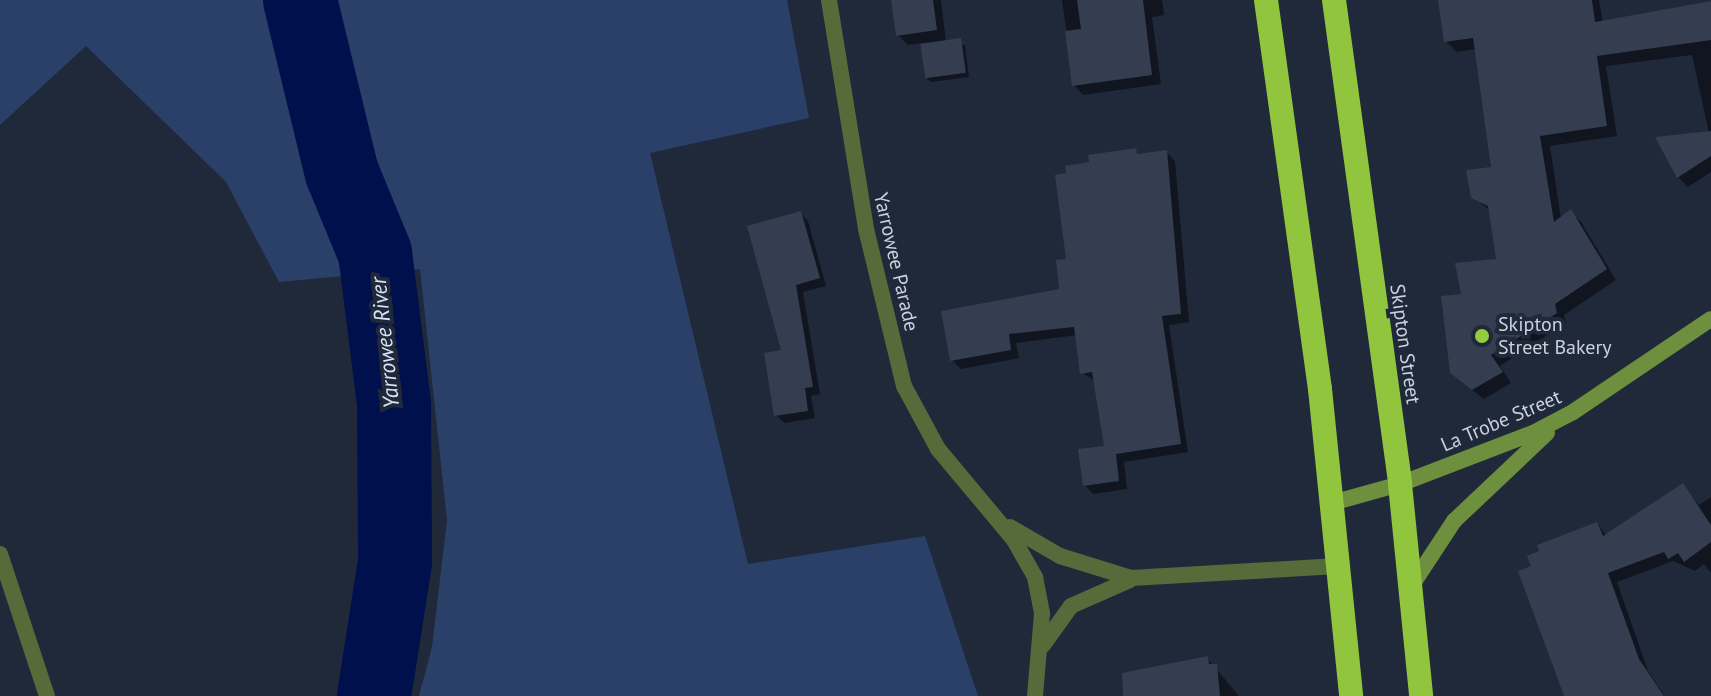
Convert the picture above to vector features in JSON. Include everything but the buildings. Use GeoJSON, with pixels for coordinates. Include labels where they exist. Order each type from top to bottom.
{"type":"FeatureCollection","features":[{"type":"Feature","properties":{"kind":"highway"},"geometry":{"type":"LineString","coordinates":[[1266,0],[1332,503],[1351,696]]}},
{"type":"Feature","properties":{"kind":"highway","name":"Skipton Street"},"geometry":{"type":"LineString","coordinates":[[1334,0],[1400,484],[1421,696]]}},
{"type":"Feature","properties":{"kind":"main road","name":"La Trobe Street"},"geometry":{"type":"LineString","coordinates":[[1332,503],[1400,484],[1573,412],[1711,319]]}},
{"type":"Feature","properties":{"kind":"main road"},"geometry":{"type":"LineString","coordinates":[[1412,585],[1454,521],[1573,412]]}},
{"type":"Feature","properties":{"kind":"street","name":"Yarrowee Parade"},"geometry":{"type":"LineString","coordinates":[[829,0],[866,229],[904,386],[938,449],[1023,552],[1039,589],[1035,696]]}},
{"type":"Feature","properties":{"kind":"street","name":"Yarrowee Parade"},"geometry":{"type":"LineString","coordinates":[[986,509],[1060,556],[1104,573],[1142,578],[1338,566]]}},
{"type":"Feature","properties":{"kind":"street"},"geometry":{"type":"LineString","coordinates":[[0,554],[47,696]]}},
{"type":"Feature","properties":{"kind":"street","name":"Yarrowee Parade"},"geometry":{"type":"LineString","coordinates":[[1038,666],[1045,639],[1071,606],[1104,588],[1142,578]]}},
{"type":"Feature","properties":{"kind":"shaded area"},"geometry":{"type":"Polygon","coordinates":[[[0,0],[787,0],[809,118],[650,153],[748,564],[925,536],[978,696],[419,696],[432,647],[447,520],[420,269],[279,282],[226,182],[86,46],[0,125],[0,0]]]}},
{"type":"Feature","properties":{"kind":"waterway","name":"Yarrowee River"},"geometry":{"type":"LineString","coordinates":[[300,0],[342,173],[375,253],[394,404],[395,562],[374,696]]}},
{"type":"Feature","properties":{"kind":"place","name":"Skipton Street Bakery"},"geometry":{"type":"Point","coordinates":[1482,336]}}]}
